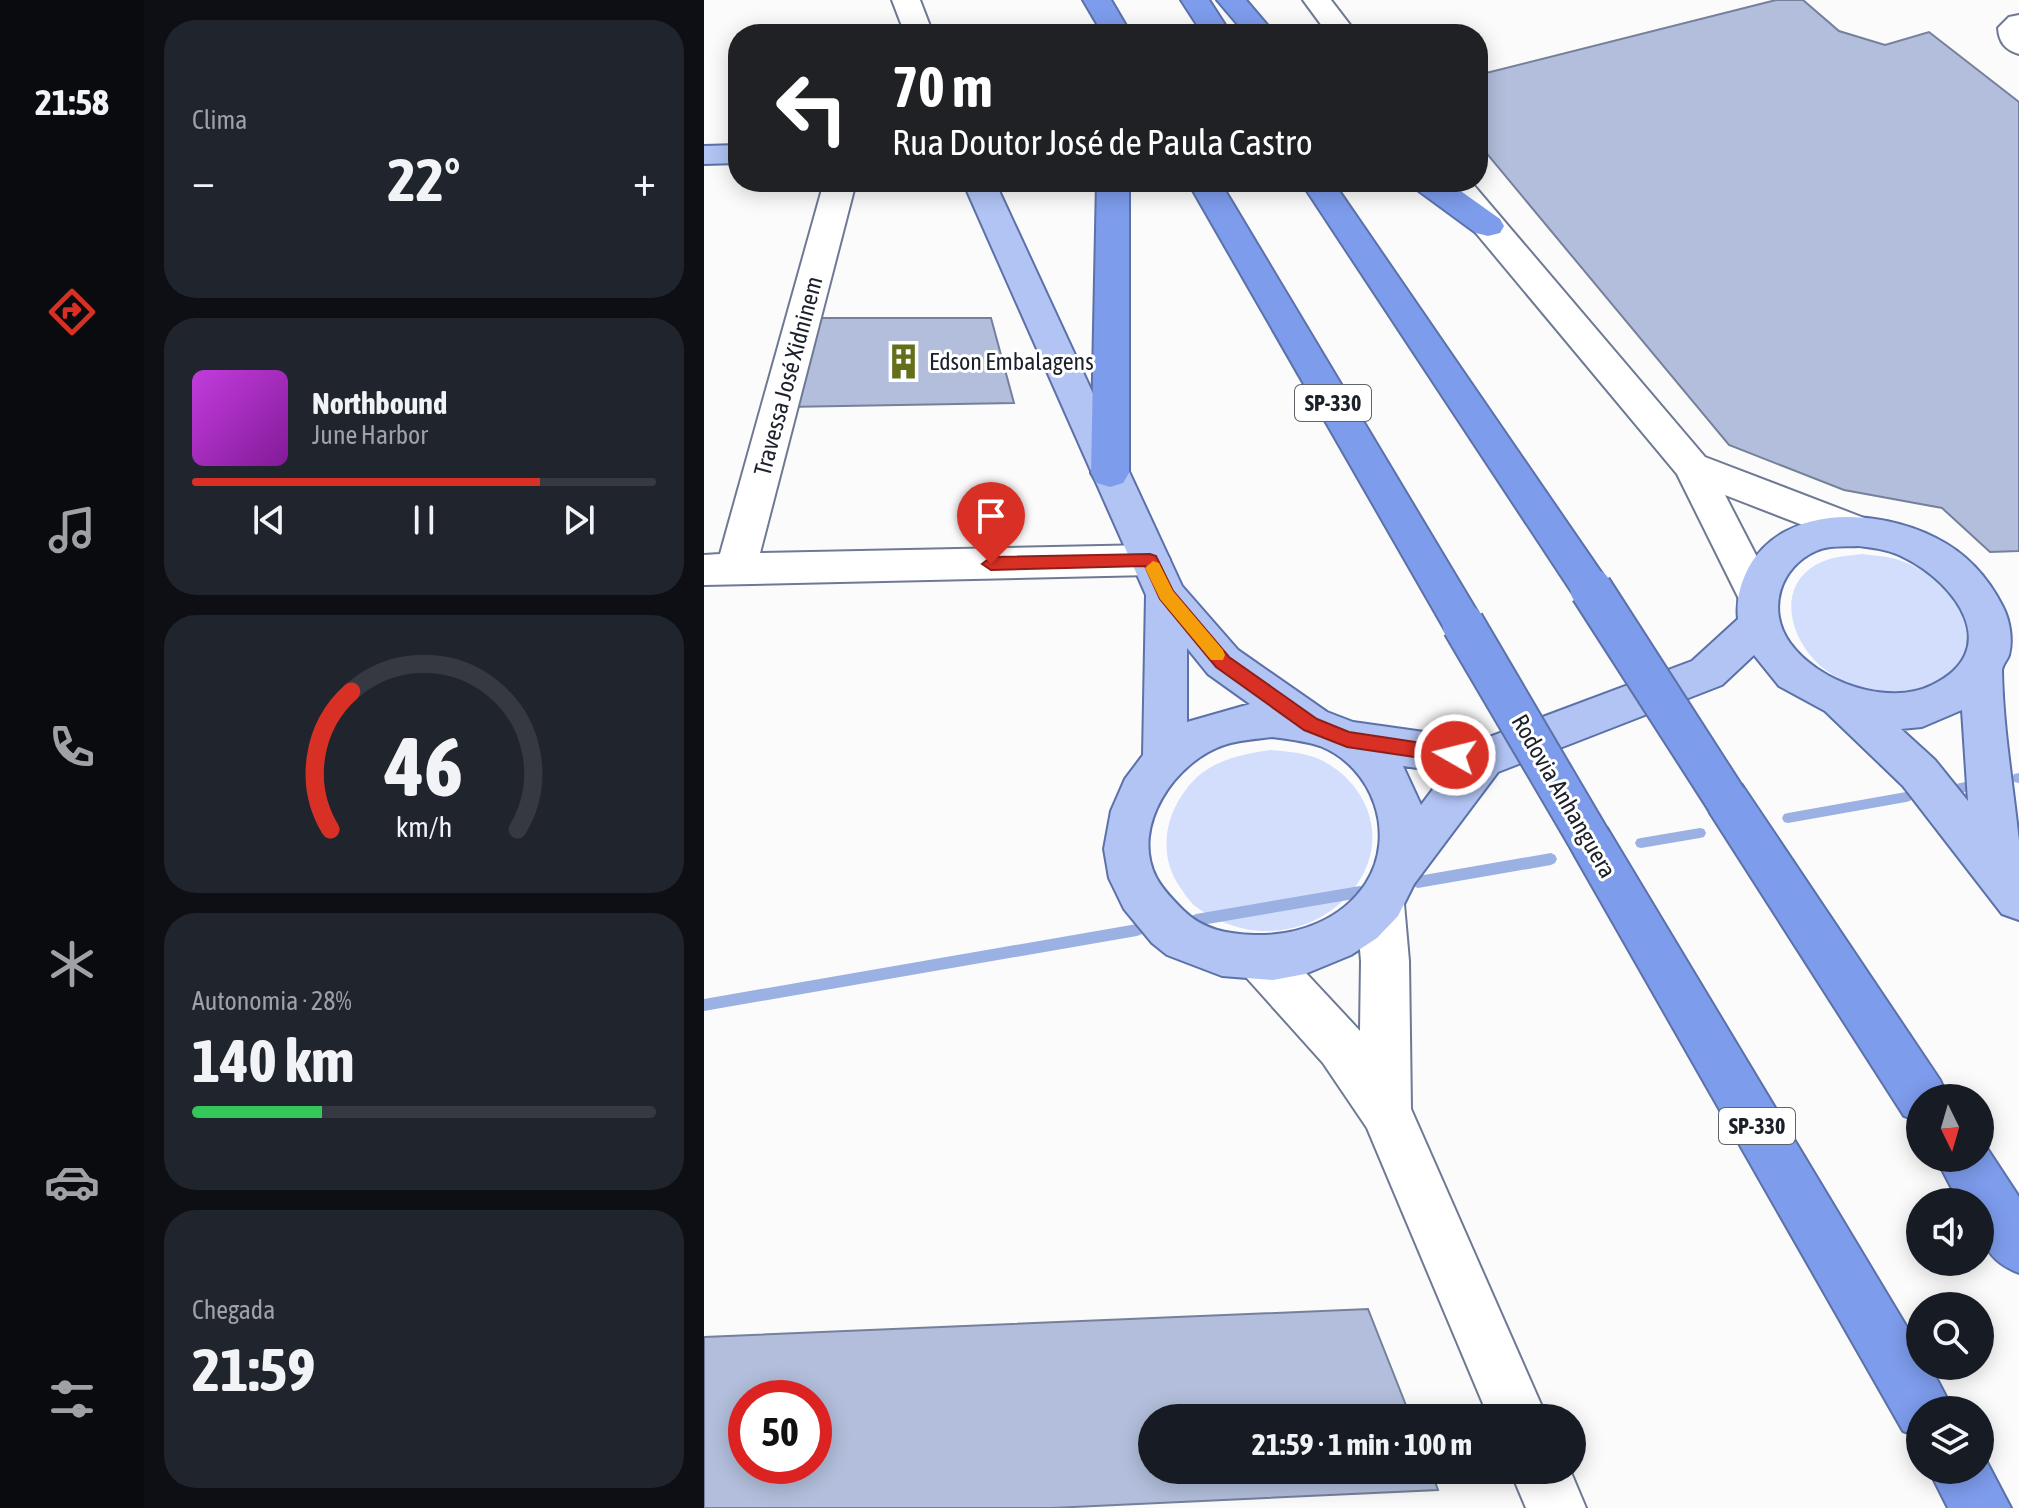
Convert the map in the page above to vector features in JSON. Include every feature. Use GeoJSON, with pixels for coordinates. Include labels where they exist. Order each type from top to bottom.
{"type":"FeatureCollection","features":[{"type":"Feature","properties":{"kind":"highway"},"geometry":{"type":"LineString","coordinates":[[1097,0],[1102,24]]}},
{"type":"Feature","properties":{"kind":"highway"},"geometry":{"type":"LineString","coordinates":[[1097,0],[1111,24]]}},
{"type":"Feature","properties":{"kind":"highway"},"geometry":{"type":"LineString","coordinates":[[1195,0],[1211,24]]}},
{"type":"Feature","properties":{"kind":"highway"},"geometry":{"type":"LineString","coordinates":[[1231,0],[1252,24]]}},
{"type":"Feature","properties":{"kind":"highway"},"geometry":{"type":"LineString","coordinates":[[1110,473],[1113,192]]}},
{"type":"Feature","properties":{"kind":"highway","name":"Rodovia Anhanguera"},"geometry":{"type":"LineString","coordinates":[[1210,192],[1916,1396]]}},
{"type":"Feature","properties":{"kind":"highway"},"geometry":{"type":"LineString","coordinates":[[1324,192],[1591,589],[1913,1084]]}},
{"type":"Feature","properties":{"kind":"highway"},"geometry":{"type":"LineString","coordinates":[[1441,192],[1488,226]]}},
{"type":"Feature","properties":{"kind":"highway"},"geometry":{"type":"LineString","coordinates":[[1971,1172],[2019,1246]]}},
{"type":"Feature","properties":{"kind":"highway"},"geometry":{"type":"LineString","coordinates":[[1967,1484],[1981,1508]]}},
{"type":"Feature","properties":{"kind":"main road"},"geometry":{"type":"LineString","coordinates":[[704,155],[728,154]]}},
{"type":"Feature","properties":{"kind":"main road"},"geometry":{"type":"LineString","coordinates":[[704,177],[728,176]]}},
{"type":"Feature","properties":{"kind":"main road"},"geometry":{"type":"LineString","coordinates":[[984,192],[1158,577],[1223,662],[1377,764],[1397,795],[1405,831],[1389,886]]}},
{"type":"Feature","properties":{"kind":"main road"},"geometry":{"type":"LineString","coordinates":[[1707,673],[1758,609],[1767,567],[1789,546],[1821,534],[1858,531],[1893,537],[1926,550],[1955,570],[1977,594],[1990,621],[1991,648],[1982,673],[1986,765],[2009,887]]}},
{"type":"Feature","properties":{"kind":"main road"},"geometry":{"type":"LineString","coordinates":[[1158,577],[1165,760]]}},
{"type":"Feature","properties":{"kind":"main road"},"geometry":{"type":"LineString","coordinates":[[1758,609],[1775,655],[1919,773],[2009,887]]}},
{"type":"Feature","properties":{"kind":"main road"},"geometry":{"type":"LineString","coordinates":[[1482,759],[1389,886],[1349,933],[1308,952],[1262,960],[1216,954],[1175,934],[1146,904],[1130,868],[1128,829],[1140,792],[1165,760],[1196,738],[1233,724],[1272,719],[1482,759],[1707,673],[1821,691],[1883,711],[1924,709],[1959,696],[1982,673]]}},
{"type":"Feature","properties":{"kind":"street"},"geometry":{"type":"LineString","coordinates":[[906,0],[915,24]]}},
{"type":"Feature","properties":{"kind":"street"},"geometry":{"type":"LineString","coordinates":[[1317,0],[1335,24]]}},
{"type":"Feature","properties":{"kind":"street"},"geometry":{"type":"LineString","coordinates":[[2019,23],[2012,28],[2013,38],[2019,45]]}},
{"type":"Feature","properties":{"kind":"street","name":"Travessa José Xidninem"},"geometry":{"type":"LineString","coordinates":[[720,570],[837,192]]}},
{"type":"Feature","properties":{"kind":"street"},"geometry":{"type":"LineString","coordinates":[[1462,192],[1692,467],[1758,609]]}},
{"type":"Feature","properties":{"kind":"street"},"geometry":{"type":"LineString","coordinates":[[1692,467],[1858,531]]}},
{"type":"Feature","properties":{"kind":"street"},"geometry":{"type":"LineString","coordinates":[[720,570],[1158,577]]}},
{"type":"Feature","properties":{"kind":"street"},"geometry":{"type":"LineString","coordinates":[[1385,1110],[1385,961],[1389,886]]}},
{"type":"Feature","properties":{"kind":"street"},"geometry":{"type":"LineString","coordinates":[[1262,960],[1341,1046],[1385,1110],[1512,1404]]}},
{"type":"Feature","properties":{"kind":"street"},"geometry":{"type":"LineString","coordinates":[[1546,1484],[1556,1508]]}},
{"type":"Feature","properties":{"kind":"shaded area"},"geometry":{"type":"Polygon","coordinates":[[[1863,554],[1895,559],[1915,567],[1930,575],[1957,599],[1971,629],[1970,646],[1961,668],[1948,680],[1932,689],[1913,691],[1888,692],[1862,688],[1827,671],[1802,643],[1791,610],[1793,593],[1800,579],[1813,567],[1833,558],[1863,554]]]}},
{"type":"Feature","properties":{"kind":"shaded area"},"geometry":{"type":"Polygon","coordinates":[[[1270,750],[1313,757],[1337,770],[1352,784],[1367,809],[1372,834],[1369,859],[1359,882],[1342,901],[1321,917],[1296,927],[1259,931],[1220,921],[1193,904],[1172,873],[1166,844],[1178,801],[1197,777],[1222,762],[1270,750]]]}},
{"type":"Feature","properties":{"kind":"building"},"geometry":{"type":"Polygon","coordinates":[[[1776,0],[1803,0],[1839,31],[1885,45],[1929,32],[2019,102],[2019,551],[1990,552],[1942,508],[1844,490],[1729,445],[1488,155],[1488,72],[1776,0]]]}},
{"type":"Feature","properties":{"kind":"building","name":"Edson Embalagens"},"geometry":{"type":"Polygon","coordinates":[[[817,318],[991,318],[1014,403],[786,407],[817,318]]]}},
{"type":"Feature","properties":{"kind":"building"},"geometry":{"type":"Polygon","coordinates":[[[1368,1309],[1405,1404],[1138,1404],[1138,1484],[1436,1484],[1438,1490],[1052,1508],[704,1508],[704,1337],[1368,1309]]]}},
{"type":"Feature","properties":{"kind":"waterway"},"geometry":{"type":"LineString","coordinates":[[1955,789],[1970,786]]}},
{"type":"Feature","properties":{"kind":"waterway"},"geometry":{"type":"LineString","coordinates":[[1788,818],[1906,797]]}},
{"type":"Feature","properties":{"kind":"waterway"},"geometry":{"type":"LineString","coordinates":[[1641,843],[1700,833]]}},
{"type":"Feature","properties":{"kind":"waterway"},"geometry":{"type":"LineString","coordinates":[[1418,882],[1551,859]]}},
{"type":"Feature","properties":{"kind":"waterway"},"geometry":{"type":"LineString","coordinates":[[1196,920],[1360,892]]}},
{"type":"Feature","properties":{"kind":"waterway"},"geometry":{"type":"LineString","coordinates":[[704,1005],[1137,930]]}},
{"type":"Feature","properties":{"kind":"slow traffic"},"geometry":{"type":"LineString","coordinates":[[1153,568],[1166,595],[1217,655]]}},
{"type":"Feature","properties":{"kind":"place","name":"Edson Embalagens"},"geometry":{"type":"Point","coordinates":[903,361]}},
{"type":"Feature","properties":{"kind":"route"},"geometry":{"type":"LineString","coordinates":[[991,564],[1150,560],[1166,595],[1223,662],[1311,724],[1347,739],[1455,755]]}}]}
